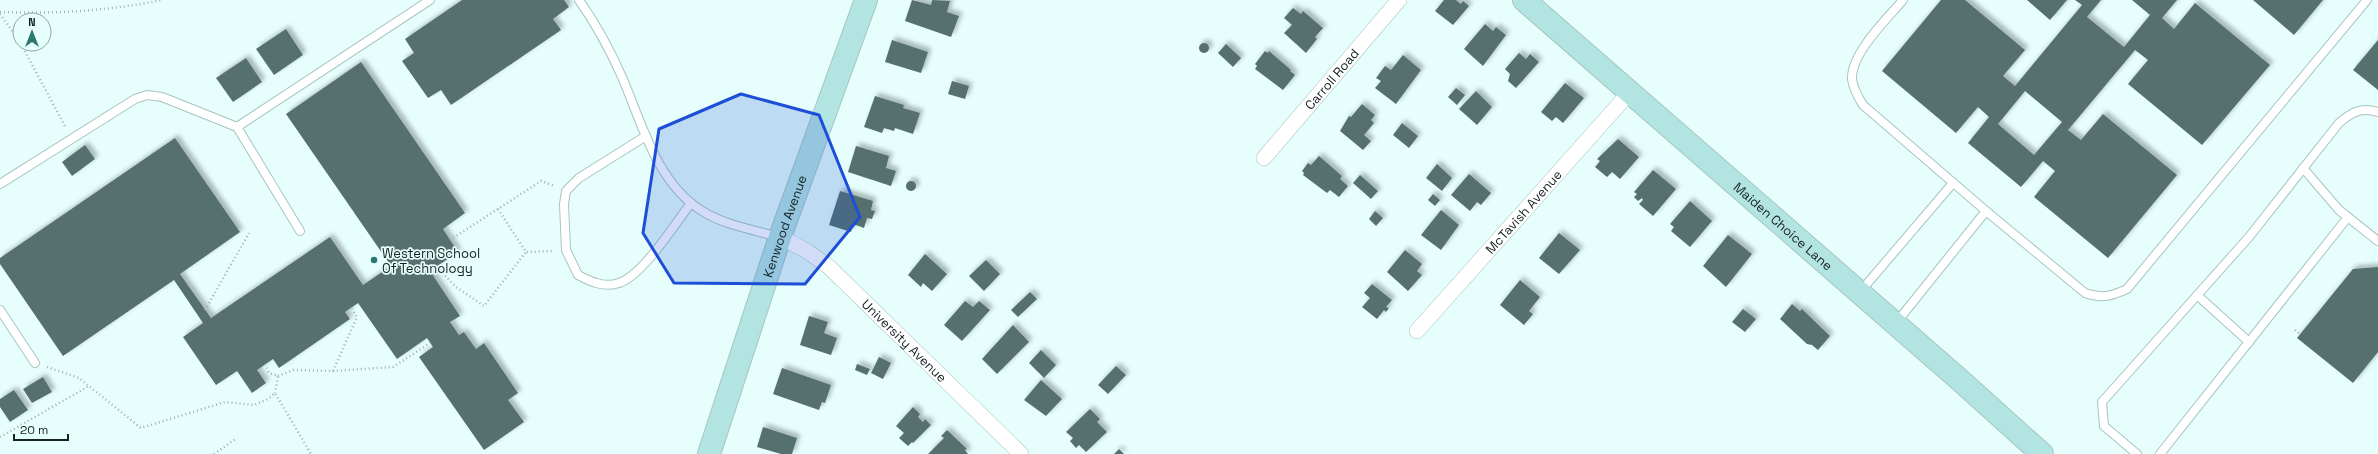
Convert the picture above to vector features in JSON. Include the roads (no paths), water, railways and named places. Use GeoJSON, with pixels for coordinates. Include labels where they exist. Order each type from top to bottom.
{"type":"FeatureCollection","features":[{"type":"Feature","properties":{"kind":"main road","name":"Kenwood Avenue"},"geometry":{"type":"LineString","coordinates":[[709,454],[780,237],[866,0]]}},
{"type":"Feature","properties":{"kind":"main road","name":"Maiden Choice Lane"},"geometry":{"type":"LineString","coordinates":[[1524,0],[1859,292],[2042,454]]}},
{"type":"Feature","properties":{"kind":"street","name":"Carroll Road"},"geometry":{"type":"LineString","coordinates":[[1264,158],[1399,0]]}},
{"type":"Feature","properties":{"kind":"street","name":"McTavish Avenue"},"geometry":{"type":"LineString","coordinates":[[1417,331],[1630,92]]}},
{"type":"Feature","properties":{"kind":"street","name":"University Avenue"},"geometry":{"type":"LineString","coordinates":[[780,237],[807,251],[829,267],[1021,454]]}},
{"type":"Feature","properties":{"kind":"lane"},"geometry":{"type":"LineString","coordinates":[[237,127],[430,0]]}},
{"type":"Feature","properties":{"kind":"lane"},"geometry":{"type":"LineString","coordinates":[[579,0],[598,28],[646,136],[672,185],[691,204],[717,218],[780,237]]}},
{"type":"Feature","properties":{"kind":"lane"},"geometry":{"type":"LineString","coordinates":[[1903,0],[1861,50],[1854,66],[1852,79],[1856,93],[1863,105],[2085,294],[2097,297],[2112,296],[2127,289],[2367,0]]}},
{"type":"Feature","properties":{"kind":"lane"},"geometry":{"type":"LineString","coordinates":[[0,184],[135,99],[147,95],[162,97],[237,127],[300,231]]}},
{"type":"Feature","properties":{"kind":"lane"},"geometry":{"type":"LineString","coordinates":[[2137,454],[2104,426],[2102,402],[2249,237],[2339,123],[2352,112],[2368,109],[2378,112]]}},
{"type":"Feature","properties":{"kind":"lane"},"geometry":{"type":"LineString","coordinates":[[646,136],[579,178],[566,191],[564,204],[566,250],[578,275],[602,285],[619,283],[632,276],[643,266],[691,204]]}},
{"type":"Feature","properties":{"kind":"lane"},"geometry":{"type":"LineString","coordinates":[[2303,168],[2348,217],[2378,241]]}},
{"type":"Feature","properties":{"kind":"lane"},"geometry":{"type":"LineString","coordinates":[[1859,292],[1953,183]]}},
{"type":"Feature","properties":{"kind":"lane"},"geometry":{"type":"LineString","coordinates":[[1895,324],[1986,211]]}},
{"type":"Feature","properties":{"kind":"lane"},"geometry":{"type":"LineString","coordinates":[[2160,454],[2348,217]]}},
{"type":"Feature","properties":{"kind":"lane"},"geometry":{"type":"LineString","coordinates":[[2197,295],[2249,342]]}},
{"type":"Feature","properties":{"kind":"lane"},"geometry":{"type":"LineString","coordinates":[[0,310],[35,363]]}},
{"type":"Feature","properties":{"kind":"place","name":"Western School Of Technology"},"geometry":{"type":"Point","coordinates":[374,260]}}]}
